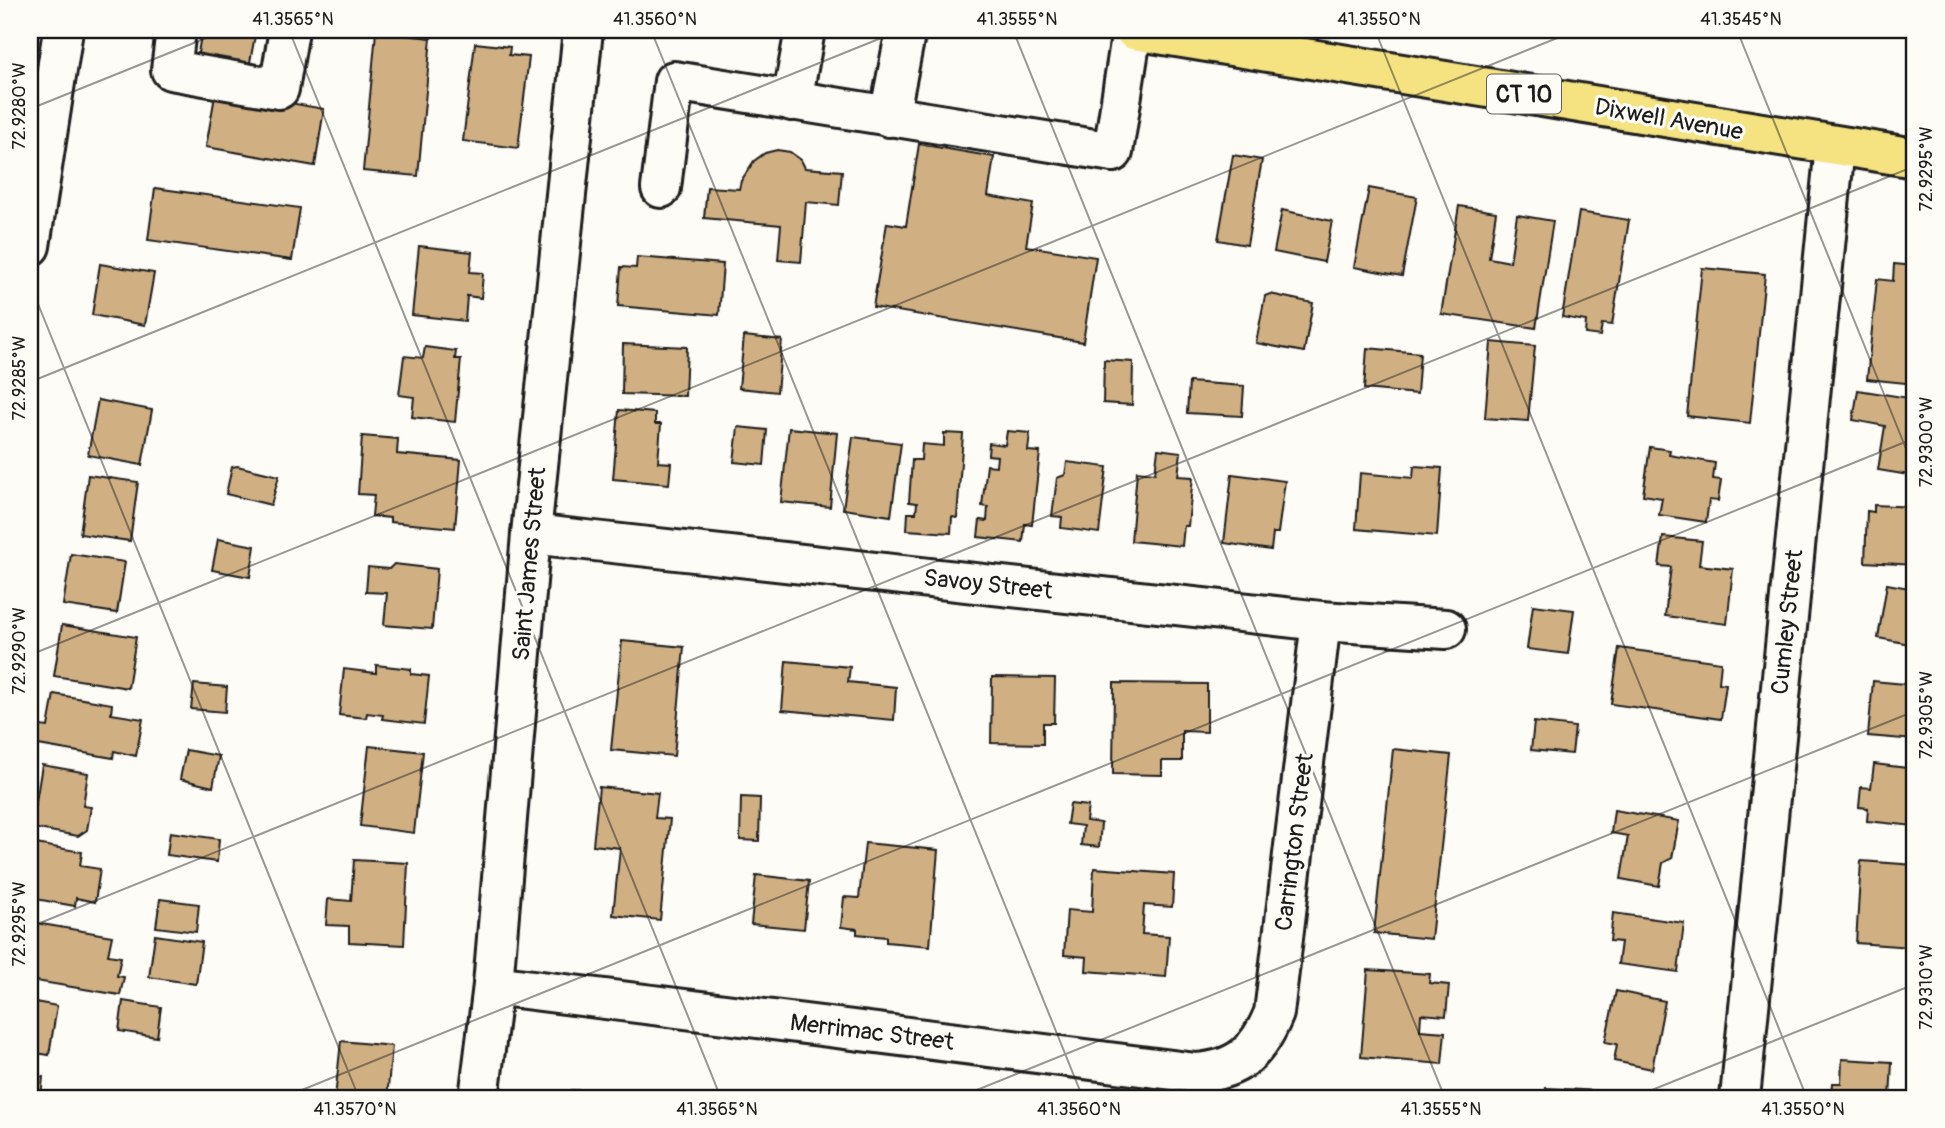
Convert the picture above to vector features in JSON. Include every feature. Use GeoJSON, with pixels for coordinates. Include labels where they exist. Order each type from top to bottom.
{"type":"FeatureCollection","features":[{"type":"Feature","properties":{"kind":"main road","name":"Dixwell Avenue"},"geometry":{"type":"LineString","coordinates":[[1133,30],[1277,41],[1915,159]]}},
{"type":"Feature","properties":{"kind":"street"},"geometry":{"type":"LineString","coordinates":[[30,246],[43,78],[63,30]]}},
{"type":"Feature","properties":{"kind":"street"},"geometry":{"type":"LineString","coordinates":[[176,30],[171,70],[279,89],[280,32]]}},
{"type":"Feature","properties":{"kind":"street","name":"Saint James Street"},"geometry":{"type":"LineString","coordinates":[[479,1098],[493,985],[531,534],[583,30]]}},
{"type":"Feature","properties":{"kind":"street"},"geometry":{"type":"LineString","coordinates":[[792,101],[805,30]]}},
{"type":"Feature","properties":{"kind":"street"},"geometry":{"type":"LineString","coordinates":[[889,117],[906,30]]}},
{"type":"Feature","properties":{"kind":"street"},"geometry":{"type":"LineString","coordinates":[[661,188],[674,82],[1113,152],[1133,30]]}},
{"type":"Feature","properties":{"kind":"street","name":"Cumley Street"},"geometry":{"type":"LineString","coordinates":[[1740,1098],[1835,146]]}},
{"type":"Feature","properties":{"kind":"street","name":"Savoy Street"},"geometry":{"type":"LineString","coordinates":[[531,534],[1321,621],[1446,629]]}},
{"type":"Feature","properties":{"kind":"street","name":"Carrington Street"},"geometry":{"type":"LineString","coordinates":[[1247,1056],[1258,1044],[1274,1013],[1321,621]]}},
{"type":"Feature","properties":{"kind":"street","name":"Merrimac Street"},"geometry":{"type":"LineString","coordinates":[[493,985],[1196,1073],[1223,1069],[1247,1056]]}},
{"type":"Feature","properties":{"kind":"building"},"geometry":{"type":"Polygon","coordinates":[[[202,30],[256,30],[248,73],[196,64],[202,30]]]}},
{"type":"Feature","properties":{"kind":"building"},"geometry":{"type":"Polygon","coordinates":[[[376,32],[431,38],[418,176],[363,171],[376,32]]]}},
{"type":"Feature","properties":{"kind":"building"},"geometry":{"type":"Polygon","coordinates":[[[475,43],[510,47],[509,55],[529,57],[518,148],[463,141],[475,43]]]}},
{"type":"Feature","properties":{"kind":"building"},"geometry":{"type":"Polygon","coordinates":[[[216,90],[324,109],[315,166],[206,147],[216,90]]]}},
{"type":"Feature","properties":{"kind":"building"},"geometry":{"type":"Polygon","coordinates":[[[919,144],[994,157],[988,196],[1033,204],[1026,246],[1096,257],[1083,342],[873,307],[887,223],[906,226],[919,144]]]}},
{"type":"Feature","properties":{"kind":"building"},"geometry":{"type":"Polygon","coordinates":[[[777,150],[790,152],[801,160],[805,168],[842,171],[839,205],[806,202],[801,262],[778,260],[781,225],[704,218],[707,187],[739,189],[754,161],[765,153],[777,150]]]}},
{"type":"Feature","properties":{"kind":"building"},"geometry":{"type":"Polygon","coordinates":[[[1233,155],[1262,160],[1247,245],[1218,240],[1233,155]]]}},
{"type":"Feature","properties":{"kind":"building"},"geometry":{"type":"Polygon","coordinates":[[[155,188],[300,208],[292,260],[148,240],[155,188]]]}},
{"type":"Feature","properties":{"kind":"building"},"geometry":{"type":"Polygon","coordinates":[[[1369,188],[1417,197],[1402,276],[1354,267],[1369,188]]]}},
{"type":"Feature","properties":{"kind":"building"},"geometry":{"type":"Polygon","coordinates":[[[1459,206],[1496,212],[1489,258],[1510,262],[1517,215],[1553,221],[1536,328],[1441,314],[1459,206]]]}},
{"type":"Feature","properties":{"kind":"building"},"geometry":{"type":"Polygon","coordinates":[[[1282,210],[1332,221],[1324,262],[1274,252],[1282,210]]]}},
{"type":"Feature","properties":{"kind":"building"},"geometry":{"type":"Polygon","coordinates":[[[1579,212],[1629,220],[1612,325],[1602,324],[1600,336],[1585,334],[1586,321],[1562,317],[1579,212]]]}},
{"type":"Feature","properties":{"kind":"building"},"geometry":{"type":"Polygon","coordinates":[[[419,246],[472,252],[470,272],[483,273],[481,298],[467,296],[465,321],[412,315],[419,246]]]}},
{"type":"Feature","properties":{"kind":"building"},"geometry":{"type":"Polygon","coordinates":[[[637,257],[723,264],[719,315],[618,306],[621,267],[636,268],[637,257]]]}},
{"type":"Feature","properties":{"kind":"building"},"geometry":{"type":"Polygon","coordinates":[[[100,264],[154,273],[145,325],[92,315],[100,264]]]}},
{"type":"Feature","properties":{"kind":"building"},"geometry":{"type":"Polygon","coordinates":[[[1894,264],[1915,266],[1915,384],[1867,379],[1877,279],[1893,281],[1894,264]]]}},
{"type":"Feature","properties":{"kind":"building"},"geometry":{"type":"Polygon","coordinates":[[[1702,268],[1765,274],[1750,423],[1687,416],[1702,268]]]}},
{"type":"Feature","properties":{"kind":"building"},"geometry":{"type":"Polygon","coordinates":[[[1270,294],[1313,303],[1304,352],[1256,343],[1265,296],[1270,294]]]}},
{"type":"Feature","properties":{"kind":"building"},"geometry":{"type":"Polygon","coordinates":[[[744,336],[782,340],[777,392],[739,388],[744,336]]]}},
{"type":"Feature","properties":{"kind":"building"},"geometry":{"type":"Polygon","coordinates":[[[1491,342],[1535,346],[1528,421],[1485,418],[1491,342]]]}},
{"type":"Feature","properties":{"kind":"building"},"geometry":{"type":"Polygon","coordinates":[[[623,344],[687,347],[685,396],[622,394],[623,344]]]}},
{"type":"Feature","properties":{"kind":"building"},"geometry":{"type":"Polygon","coordinates":[[[425,347],[456,351],[455,359],[461,359],[455,422],[412,417],[414,397],[399,395],[404,356],[423,358],[425,347]]]}},
{"type":"Feature","properties":{"kind":"building"},"geometry":{"type":"Polygon","coordinates":[[[1367,348],[1420,353],[1417,394],[1364,389],[1367,348]]]}},
{"type":"Feature","properties":{"kind":"building"},"geometry":{"type":"Polygon","coordinates":[[[1104,360],[1133,362],[1132,405],[1103,403],[1104,360]]]}},
{"type":"Feature","properties":{"kind":"building"},"geometry":{"type":"Polygon","coordinates":[[[1189,382],[1244,386],[1242,416],[1187,413],[1189,382]]]}},
{"type":"Feature","properties":{"kind":"building"},"geometry":{"type":"Polygon","coordinates":[[[1858,390],[1915,399],[1915,476],[1878,470],[1885,426],[1853,420],[1858,390]]]}},
{"type":"Feature","properties":{"kind":"building"},"geometry":{"type":"Polygon","coordinates":[[[98,400],[152,410],[142,465],[88,455],[98,400]]]}},
{"type":"Feature","properties":{"kind":"building"},"geometry":{"type":"Polygon","coordinates":[[[619,410],[655,413],[655,424],[661,424],[658,462],[671,463],[669,484],[613,479],[619,410]]]}},
{"type":"Feature","properties":{"kind":"building"},"geometry":{"type":"Polygon","coordinates":[[[738,427],[767,430],[764,465],[734,462],[738,427]]]}},
{"type":"Feature","properties":{"kind":"building"},"geometry":{"type":"Polygon","coordinates":[[[789,428],[837,433],[830,507],[781,502],[789,428]]]}},
{"type":"Feature","properties":{"kind":"building"},"geometry":{"type":"Polygon","coordinates":[[[1007,431],[1030,433],[1028,451],[1040,452],[1032,525],[1025,524],[1023,542],[978,537],[980,520],[987,521],[988,507],[982,506],[987,465],[996,466],[997,456],[988,455],[989,443],[1005,445],[1007,431]]]}},
{"type":"Feature","properties":{"kind":"building"},"geometry":{"type":"Polygon","coordinates":[[[944,433],[963,434],[957,518],[952,517],[951,533],[907,530],[908,513],[916,513],[917,503],[909,502],[912,460],[921,460],[922,444],[944,446],[944,433]]]}},
{"type":"Feature","properties":{"kind":"building"},"geometry":{"type":"Polygon","coordinates":[[[362,436],[398,439],[397,454],[461,460],[455,528],[390,522],[390,518],[372,516],[374,495],[358,494],[362,436]]]}},
{"type":"Feature","properties":{"kind":"building"},"geometry":{"type":"Polygon","coordinates":[[[853,437],[901,443],[891,516],[843,509],[853,437]]]}},
{"type":"Feature","properties":{"kind":"building"},"geometry":{"type":"Polygon","coordinates":[[[1650,447],[1670,450],[1669,455],[1715,463],[1713,479],[1721,480],[1718,501],[1709,500],[1706,522],[1659,515],[1662,498],[1643,495],[1650,447]]]}},
{"type":"Feature","properties":{"kind":"building"},"geometry":{"type":"Polygon","coordinates":[[[1158,449],[1181,452],[1178,476],[1193,477],[1188,526],[1184,526],[1182,546],[1131,541],[1137,471],[1155,473],[1158,449]]]}},
{"type":"Feature","properties":{"kind":"building"},"geometry":{"type":"Polygon","coordinates":[[[1067,462],[1107,467],[1099,533],[1061,528],[1062,517],[1052,516],[1057,478],[1065,475],[1067,462]]]}},
{"type":"Feature","properties":{"kind":"building"},"geometry":{"type":"Polygon","coordinates":[[[1414,466],[1442,468],[1437,536],[1356,529],[1360,473],[1413,478],[1414,466]]]}},
{"type":"Feature","properties":{"kind":"building"},"geometry":{"type":"Polygon","coordinates":[[[232,467],[279,476],[271,505],[226,494],[232,467]]]}},
{"type":"Feature","properties":{"kind":"building"},"geometry":{"type":"Polygon","coordinates":[[[1232,474],[1285,481],[1278,533],[1273,533],[1271,550],[1224,543],[1232,474]]]}},
{"type":"Feature","properties":{"kind":"building"},"geometry":{"type":"Polygon","coordinates":[[[88,475],[138,482],[130,541],[80,534],[88,475]]]}},
{"type":"Feature","properties":{"kind":"building"},"geometry":{"type":"Polygon","coordinates":[[[1874,505],[1915,507],[1915,565],[1865,562],[1867,511],[1874,512],[1874,505]]]}},
{"type":"Feature","properties":{"kind":"building"},"geometry":{"type":"Polygon","coordinates":[[[1663,537],[1702,541],[1699,565],[1733,569],[1727,624],[1665,616],[1671,567],[1659,566],[1663,537]]]}},
{"type":"Feature","properties":{"kind":"building"},"geometry":{"type":"Polygon","coordinates":[[[218,539],[255,546],[250,577],[212,570],[218,539]]]}},
{"type":"Feature","properties":{"kind":"building"},"geometry":{"type":"Polygon","coordinates":[[[71,554],[125,562],[117,613],[63,605],[71,554]]]}},
{"type":"Feature","properties":{"kind":"building"},"geometry":{"type":"Polygon","coordinates":[[[394,564],[437,569],[432,629],[384,625],[387,593],[366,592],[368,567],[389,569],[394,564]]]}},
{"type":"Feature","properties":{"kind":"building"},"geometry":{"type":"Polygon","coordinates":[[[1887,584],[1915,589],[1915,645],[1878,638],[1887,584]]]}},
{"type":"Feature","properties":{"kind":"building"},"geometry":{"type":"Polygon","coordinates":[[[1533,605],[1574,610],[1568,654],[1527,649],[1533,605]]]}},
{"type":"Feature","properties":{"kind":"building"},"geometry":{"type":"Polygon","coordinates":[[[62,625],[136,637],[128,688],[54,676],[62,625]]]}},
{"type":"Feature","properties":{"kind":"building"},"geometry":{"type":"Polygon","coordinates":[[[622,641],[684,647],[674,756],[611,750],[622,641]]]}},
{"type":"Feature","properties":{"kind":"building"},"geometry":{"type":"Polygon","coordinates":[[[1619,648],[1721,662],[1719,683],[1726,684],[1721,719],[1611,704],[1619,648]]]}},
{"type":"Feature","properties":{"kind":"building"},"geometry":{"type":"Polygon","coordinates":[[[786,661],[850,667],[848,682],[896,687],[894,720],[782,710],[786,661]]]}},
{"type":"Feature","properties":{"kind":"building"},"geometry":{"type":"Polygon","coordinates":[[[376,665],[411,669],[411,674],[429,676],[424,724],[382,719],[383,715],[367,713],[366,718],[339,715],[344,669],[376,673],[376,665]]]}},
{"type":"Feature","properties":{"kind":"building"},"geometry":{"type":"Polygon","coordinates":[[[992,677],[1055,678],[1054,723],[1043,723],[1043,744],[991,743],[992,677]]]}},
{"type":"Feature","properties":{"kind":"building"},"geometry":{"type":"Polygon","coordinates":[[[1873,681],[1915,685],[1915,740],[1868,736],[1873,681]]]}},
{"type":"Feature","properties":{"kind":"building"},"geometry":{"type":"Polygon","coordinates":[[[1114,683],[1207,684],[1207,732],[1182,731],[1182,761],[1162,761],[1162,775],[1113,774],[1114,683]]]}},
{"type":"Feature","properties":{"kind":"building"},"geometry":{"type":"Polygon","coordinates":[[[194,684],[227,687],[225,712],[191,709],[194,684]]]}},
{"type":"Feature","properties":{"kind":"building"},"geometry":{"type":"Polygon","coordinates":[[[54,694],[112,704],[111,714],[143,719],[136,756],[114,751],[113,758],[33,744],[33,725],[48,727],[54,694]]]}},
{"type":"Feature","properties":{"kind":"building"},"geometry":{"type":"Polygon","coordinates":[[[1534,722],[1575,727],[1572,754],[1531,750],[1534,722]]]}},
{"type":"Feature","properties":{"kind":"building"},"geometry":{"type":"Polygon","coordinates":[[[369,746],[423,752],[414,833],[360,826],[369,746]]]}},
{"type":"Feature","properties":{"kind":"building"},"geometry":{"type":"Polygon","coordinates":[[[1393,749],[1451,755],[1431,939],[1374,933],[1393,749]]]}},
{"type":"Feature","properties":{"kind":"building"},"geometry":{"type":"Polygon","coordinates":[[[186,750],[219,756],[213,787],[180,779],[186,750]]]}},
{"type":"Feature","properties":{"kind":"building"},"geometry":{"type":"Polygon","coordinates":[[[1874,764],[1915,769],[1914,826],[1867,821],[1868,808],[1859,807],[1861,787],[1871,788],[1874,764]]]}},
{"type":"Feature","properties":{"kind":"building"},"geometry":{"type":"Polygon","coordinates":[[[42,765],[88,773],[83,806],[91,807],[87,830],[78,836],[32,828],[30,807],[35,808],[42,765]]]}},
{"type":"Feature","properties":{"kind":"building"},"geometry":{"type":"Polygon","coordinates":[[[599,787],[658,793],[655,818],[670,819],[660,920],[613,915],[620,848],[593,845],[599,787]]]}},
{"type":"Feature","properties":{"kind":"building"},"geometry":{"type":"Polygon","coordinates":[[[741,797],[760,798],[759,841],[740,840],[741,797]]]}},
{"type":"Feature","properties":{"kind":"building"},"geometry":{"type":"Polygon","coordinates":[[[1070,804],[1088,806],[1086,821],[1101,823],[1099,847],[1081,845],[1083,826],[1067,824],[1070,804]]]}},
{"type":"Feature","properties":{"kind":"building"},"geometry":{"type":"Polygon","coordinates":[[[1614,810],[1679,821],[1672,858],[1663,863],[1659,886],[1621,879],[1628,836],[1611,833],[1614,810]]]}},
{"type":"Feature","properties":{"kind":"building"},"geometry":{"type":"Polygon","coordinates":[[[170,832],[219,839],[217,862],[167,855],[170,832]]]}},
{"type":"Feature","properties":{"kind":"building"},"geometry":{"type":"Polygon","coordinates":[[[30,843],[82,852],[80,866],[100,869],[95,902],[76,898],[75,906],[30,898],[30,843]]]}},
{"type":"Feature","properties":{"kind":"building"},"geometry":{"type":"Polygon","coordinates":[[[865,843],[938,850],[930,946],[886,942],[886,937],[857,934],[857,929],[841,927],[844,897],[859,898],[865,843]]]}},
{"type":"Feature","properties":{"kind":"building"},"geometry":{"type":"Polygon","coordinates":[[[354,860],[408,863],[404,945],[349,942],[349,926],[326,925],[328,899],[351,901],[354,860]]]}},
{"type":"Feature","properties":{"kind":"building"},"geometry":{"type":"Polygon","coordinates":[[[1861,861],[1915,865],[1911,947],[1856,943],[1861,861]]]}},
{"type":"Feature","properties":{"kind":"building"},"geometry":{"type":"Polygon","coordinates":[[[1094,868],[1174,874],[1172,907],[1144,905],[1142,934],[1169,936],[1166,977],[1086,971],[1087,957],[1064,955],[1067,910],[1092,912],[1094,868]]]}},
{"type":"Feature","properties":{"kind":"building"},"geometry":{"type":"Polygon","coordinates":[[[756,875],[809,881],[804,929],[751,924],[756,875]]]}},
{"type":"Feature","properties":{"kind":"building"},"geometry":{"type":"Polygon","coordinates":[[[160,899],[199,904],[196,932],[156,927],[160,899]]]}},
{"type":"Feature","properties":{"kind":"building"},"geometry":{"type":"Polygon","coordinates":[[[1613,913],[1684,923],[1678,972],[1618,964],[1621,942],[1610,941],[1613,913]]]}},
{"type":"Feature","properties":{"kind":"building"},"geometry":{"type":"Polygon","coordinates":[[[30,922],[112,936],[108,955],[121,957],[117,976],[124,977],[120,995],[30,980],[30,922]]]}},
{"type":"Feature","properties":{"kind":"building"},"geometry":{"type":"Polygon","coordinates":[[[155,935],[202,942],[196,984],[149,977],[155,935]]]}},
{"type":"Feature","properties":{"kind":"building"},"geometry":{"type":"Polygon","coordinates":[[[1368,970],[1430,974],[1429,983],[1449,985],[1446,1016],[1421,1014],[1420,1030],[1445,1032],[1442,1064],[1361,1057],[1368,970]]]}},
{"type":"Feature","properties":{"kind":"building"},"geometry":{"type":"Polygon","coordinates":[[[1616,991],[1665,1001],[1652,1069],[1614,1061],[1617,1044],[1605,1042],[1616,991]]]}},
{"type":"Feature","properties":{"kind":"building"},"geometry":{"type":"Polygon","coordinates":[[[30,1001],[57,1006],[49,1055],[30,1052],[30,1001]]]}},
{"type":"Feature","properties":{"kind":"building"},"geometry":{"type":"Polygon","coordinates":[[[123,1001],[161,1007],[157,1037],[119,1031],[123,1001]]]}},
{"type":"Feature","properties":{"kind":"building"},"geometry":{"type":"Polygon","coordinates":[[[341,1041],[392,1046],[387,1098],[335,1098],[341,1041]]]}},
{"type":"Feature","properties":{"kind":"building"},"geometry":{"type":"Polygon","coordinates":[[[1842,1059],[1892,1062],[1890,1098],[1835,1098],[1831,1094],[1832,1083],[1841,1083],[1842,1059]]]}},
{"type":"Feature","properties":{"kind":"building"},"geometry":{"type":"Polygon","coordinates":[[[30,1076],[43,1077],[41,1098],[30,1098],[30,1076]]]}},
{"type":"Feature","properties":{"kind":"building"},"geometry":{"type":"Polygon","coordinates":[[[1546,1088],[1616,1092],[1615,1098],[1546,1098],[1546,1088]]]}},
{"type":"Feature","properties":{"kind":"building"},"geometry":{"type":"Polygon","coordinates":[[[571,1090],[661,1094],[661,1098],[571,1098],[571,1090]]]}}]}
